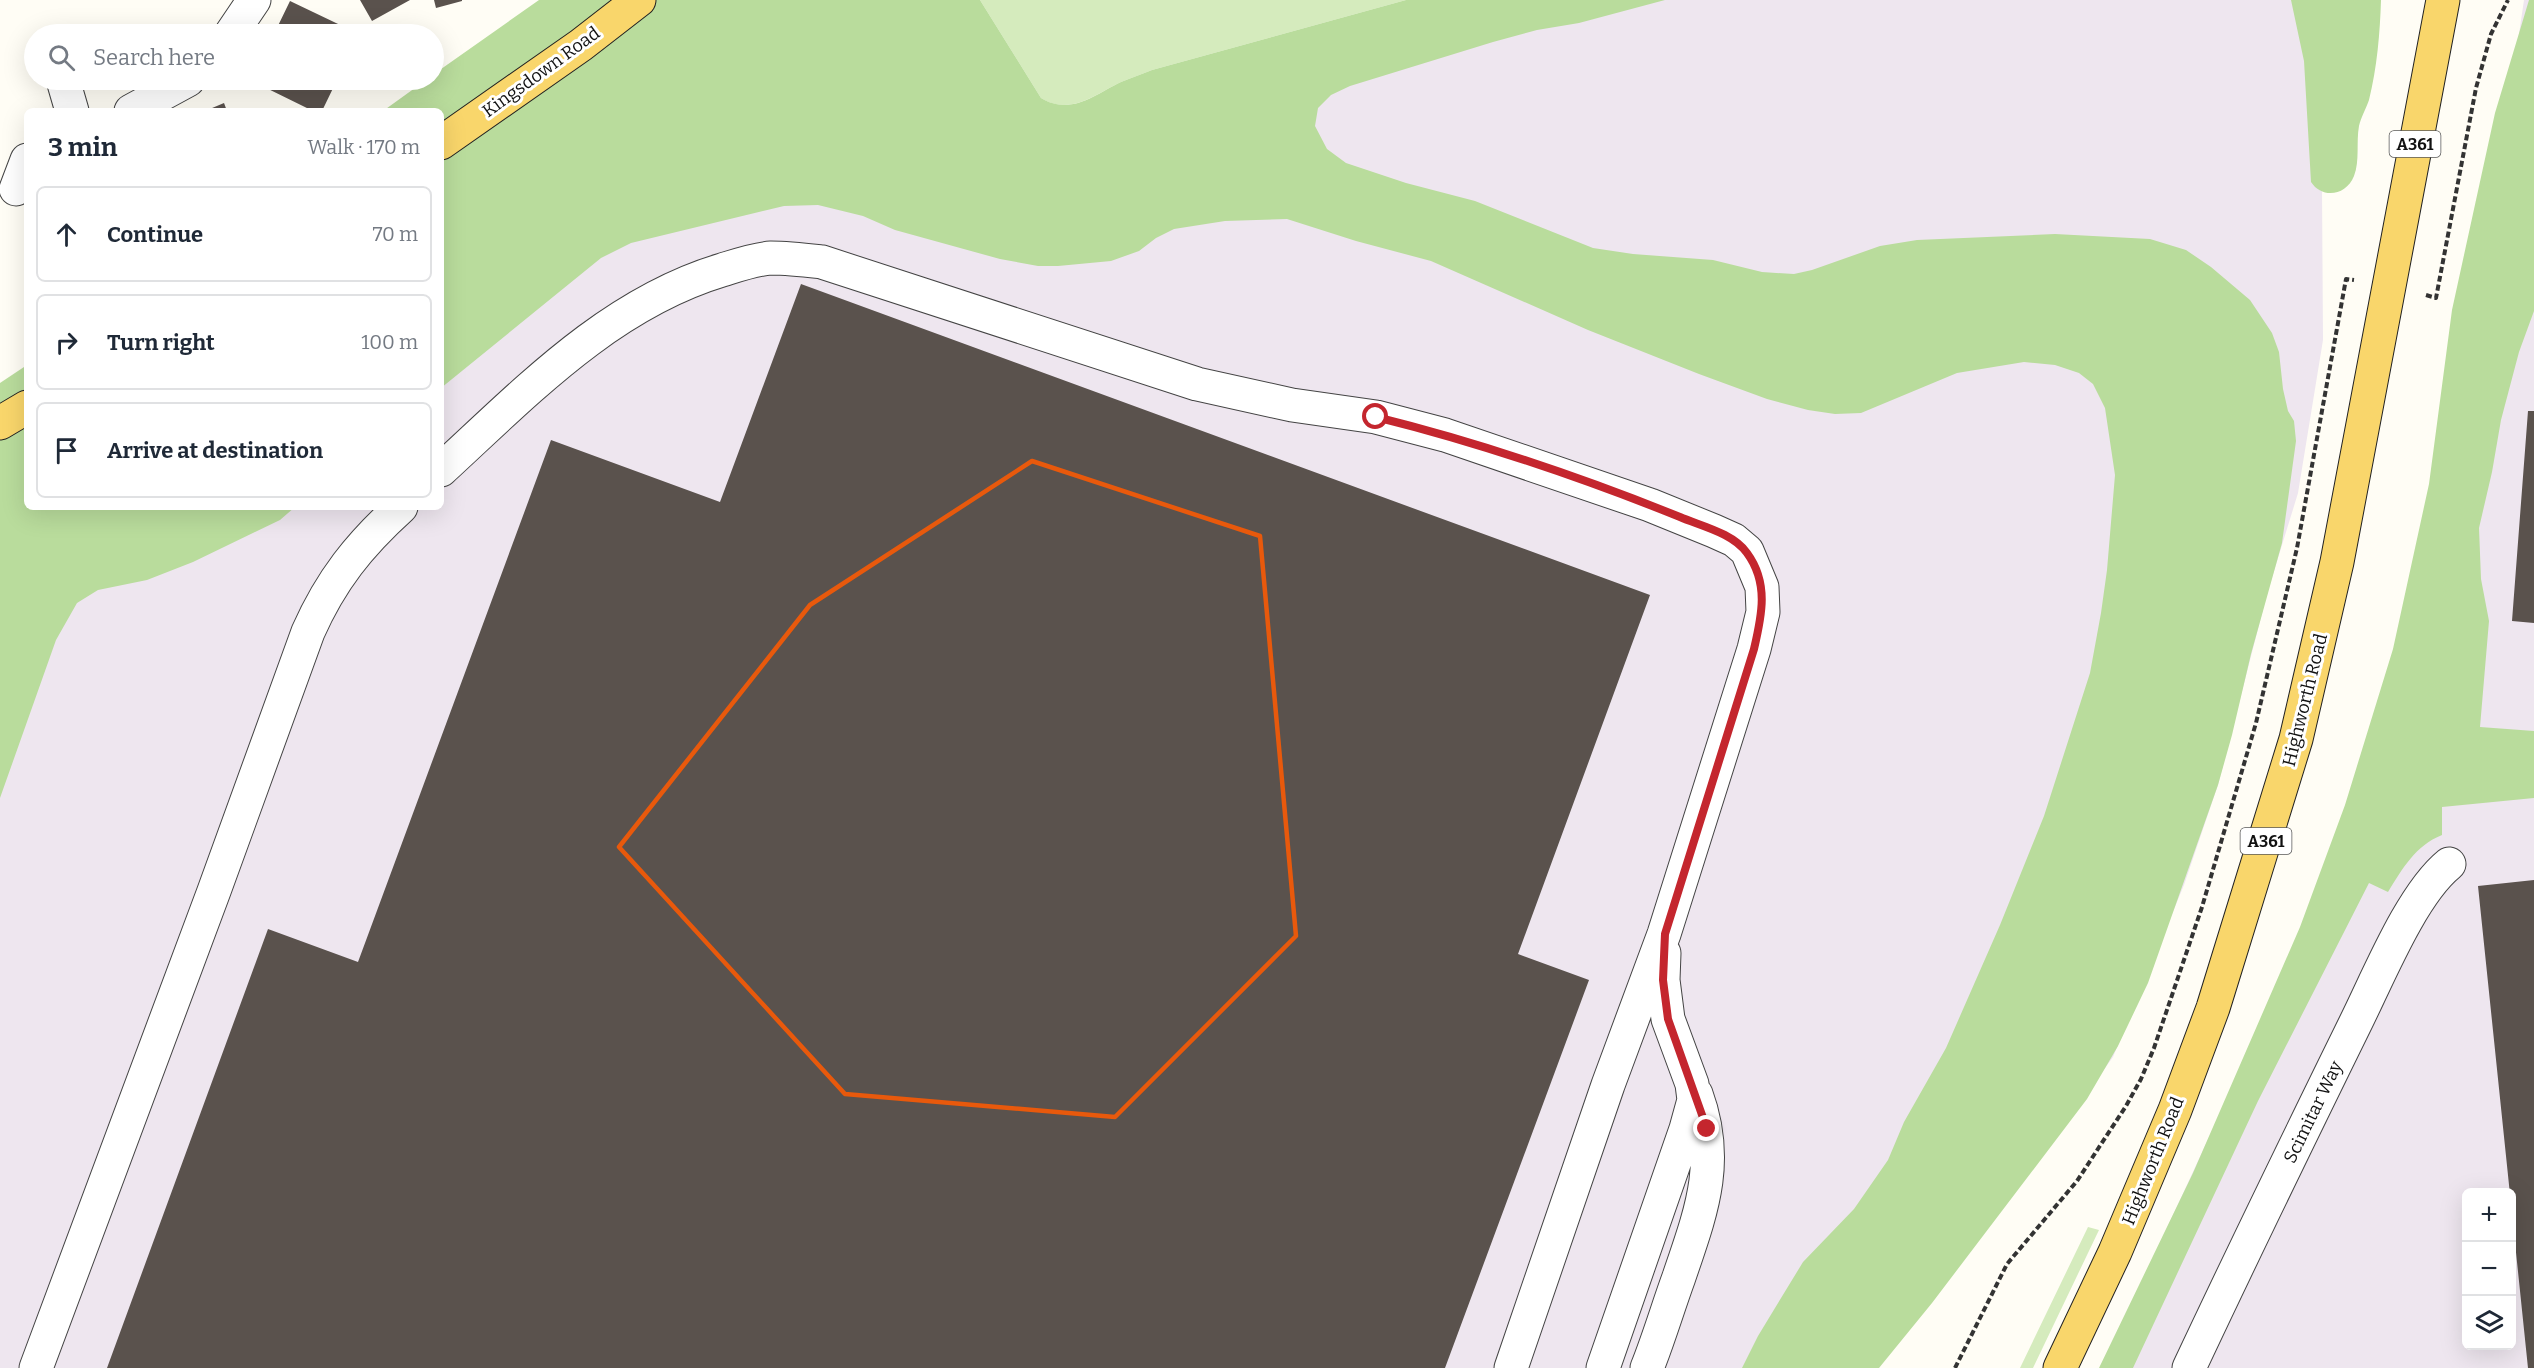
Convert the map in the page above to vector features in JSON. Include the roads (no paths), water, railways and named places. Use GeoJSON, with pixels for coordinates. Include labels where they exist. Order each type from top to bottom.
{"type":"FeatureCollection","features":[{"type":"Feature","properties":{"kind":"main road","name":"Kingsdown Road"},"geometry":{"type":"LineString","coordinates":[[444,140],[581,45],[639,0]]}},
{"type":"Feature","properties":{"kind":"main road","name":"Highworth Road"},"geometry":{"type":"LineString","coordinates":[[2060,1368],[2115,1252],[2175,1110],[2213,1008],[2261,860],[2296,739],[2326,617],[2443,0]]}},
{"type":"Feature","properties":{"kind":"main road"},"geometry":{"type":"LineString","coordinates":[[0,423],[24,409]]}},
{"type":"Feature","properties":{"kind":"street"},"geometry":{"type":"LineString","coordinates":[[238,24],[254,0]]}},
{"type":"Feature","properties":{"kind":"street"},"geometry":{"type":"LineString","coordinates":[[66,90],[71,108]]}},
{"type":"Feature","properties":{"kind":"street"},"geometry":{"type":"LineString","coordinates":[[137,108],[170,90]]}},
{"type":"Feature","properties":{"kind":"street"},"geometry":{"type":"LineString","coordinates":[[444,467],[592,336],[636,309],[668,290],[706,275],[769,258],[795,258],[822,262],[1197,384],[1292,405],[1376,417],[1445,435],[1650,505],[1734,540],[1747,551],[1762,587],[1762,612],[1754,649],[1665,934],[1604,1097],[1511,1368]]}},
{"type":"Feature","properties":{"kind":"street"},"geometry":{"type":"LineString","coordinates":[[36,1368],[308,632],[323,600],[345,565],[369,537],[398,510]]}},
{"type":"Feature","properties":{"kind":"street","name":"Scimitar Way"},"geometry":{"type":"LineString","coordinates":[[2189,1368],[2387,959],[2424,891],[2436,874],[2449,864]]}},
{"type":"Feature","properties":{"kind":"street"},"geometry":{"type":"LineString","coordinates":[[1647,1368],[1701,1212],[1707,1183],[1709,1153],[1707,1129],[1668,1019],[1663,980],[1665,934]]}},
{"type":"Feature","properties":{"kind":"street"},"geometry":{"type":"LineString","coordinates":[[1603,1368],[1686,1129],[1694,1100],[1692,1084]]}}]}
